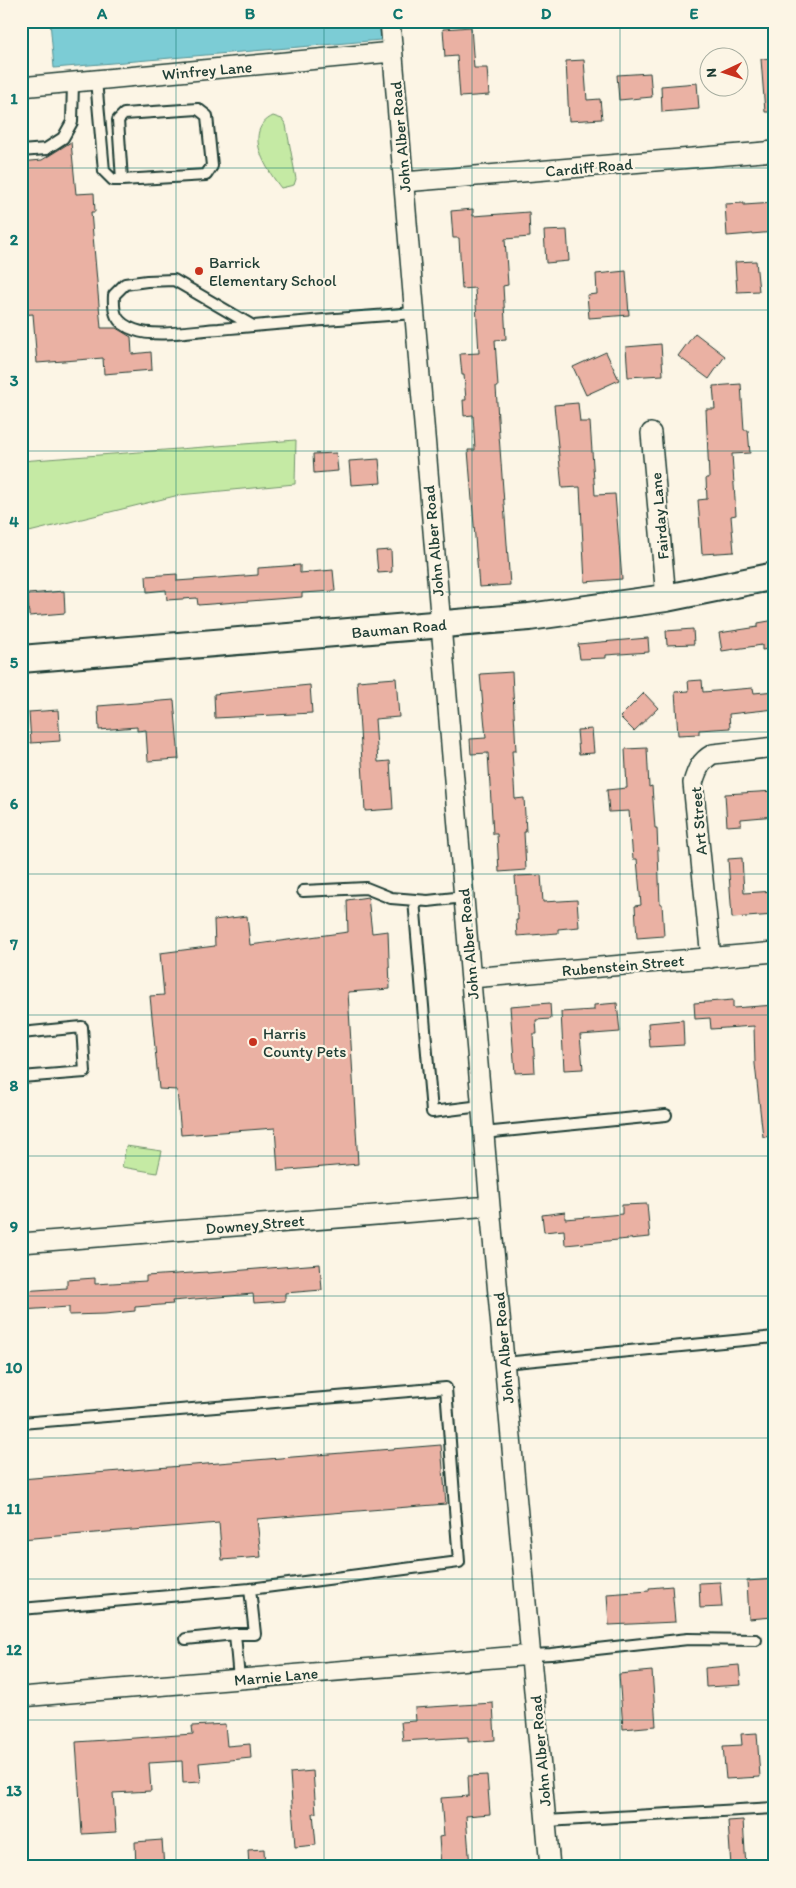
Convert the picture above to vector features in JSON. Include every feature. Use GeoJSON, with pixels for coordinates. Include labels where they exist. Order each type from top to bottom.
{"type":"FeatureCollection","features":[{"type":"Feature","properties":{"kind":"street","name":"John Alber Road"},"geometry":{"type":"LineString","coordinates":[[390,21],[483,1133],[550,1867]]}},
{"type":"Feature","properties":{"kind":"street","name":"Winfrey Lane"},"geometry":{"type":"LineString","coordinates":[[21,87],[392,52]]}},
{"type":"Feature","properties":{"kind":"street","name":"Cardiff Road"},"geometry":{"type":"LineString","coordinates":[[404,182],[775,152]]}},
{"type":"Feature","properties":{"kind":"street","name":"Fairday Lane"},"geometry":{"type":"LineString","coordinates":[[651,433],[666,598]]}},
{"type":"Feature","properties":{"kind":"street","name":"Bauman Road"},"geometry":{"type":"LineString","coordinates":[[21,659],[529,617],[666,598],[775,576]]}},
{"type":"Feature","properties":{"kind":"street","name":"Art Street"},"geometry":{"type":"LineString","coordinates":[[711,958],[693,783],[704,759],[713,754],[775,747]]}},
{"type":"Feature","properties":{"kind":"street","name":"Rubenstein Street"},"geometry":{"type":"LineString","coordinates":[[471,978],[775,952]]}},
{"type":"Feature","properties":{"kind":"street","name":"Downey Street"},"geometry":{"type":"LineString","coordinates":[[21,1243],[490,1206]]}},
{"type":"Feature","properties":{"kind":"street","name":"Marnie Lane"},"geometry":{"type":"LineString","coordinates":[[21,1697],[532,1655]]}},
{"type":"Feature","properties":{"kind":"lane"},"geometry":{"type":"LineString","coordinates":[[96,80],[104,171],[113,180],[122,180],[206,175],[212,166],[207,116],[198,109],[124,114],[118,120],[122,180]]}},
{"type":"Feature","properties":{"kind":"lane"},"geometry":{"type":"LineString","coordinates":[[21,151],[46,149],[63,138],[72,122],[73,82]]}},
{"type":"Feature","properties":{"kind":"lane"},"geometry":{"type":"LineString","coordinates":[[253,326],[174,280],[126,284],[114,295],[114,311],[119,320],[136,330],[160,333],[253,326],[414,313]]}},
{"type":"Feature","properties":{"kind":"lane"},"geometry":{"type":"LineString","coordinates":[[303,891],[366,888],[391,898],[428,901],[464,897]]}},
{"type":"Feature","properties":{"kind":"lane"},"geometry":{"type":"LineString","coordinates":[[414,900],[432,1112],[481,1106]]}},
{"type":"Feature","properties":{"kind":"lane"},"geometry":{"type":"LineString","coordinates":[[21,1033],[82,1027],[85,1072],[21,1077]]}},
{"type":"Feature","properties":{"kind":"lane"},"geometry":{"type":"LineString","coordinates":[[483,1133],[666,1115]]}},
{"type":"Feature","properties":{"kind":"lane"},"geometry":{"type":"LineString","coordinates":[[504,1363],[775,1337]]}},
{"type":"Feature","properties":{"kind":"lane"},"geometry":{"type":"LineString","coordinates":[[21,1423],[446,1388],[459,1562],[250,1589],[21,1609]]}},
{"type":"Feature","properties":{"kind":"lane"},"geometry":{"type":"LineString","coordinates":[[186,1639],[255,1634],[250,1589]]}},
{"type":"Feature","properties":{"kind":"lane"},"geometry":{"type":"LineString","coordinates":[[235,1634],[239,1679]]}},
{"type":"Feature","properties":{"kind":"lane"},"geometry":{"type":"LineString","coordinates":[[532,1655],[688,1638],[756,1640]]}},
{"type":"Feature","properties":{"kind":"lane"},"geometry":{"type":"LineString","coordinates":[[546,1821],[775,1808]]}},
{"type":"Feature","properties":{"kind":"green space"},"geometry":{"type":"Polygon","coordinates":[[[273,116],[282,119],[286,125],[296,179],[294,185],[281,188],[264,161],[258,140],[259,131],[264,123],[273,116]]]}},
{"type":"Feature","properties":{"kind":"green space"},"geometry":{"type":"Polygon","coordinates":[[[296,440],[295,484],[179,495],[21,534],[21,461],[296,440]]]}},
{"type":"Feature","properties":{"kind":"green space"},"geometry":{"type":"Polygon","coordinates":[[[126,1146],[162,1151],[157,1173],[122,1167],[126,1146]]]}},
{"type":"Feature","properties":{"kind":"water"},"geometry":{"type":"Polygon","coordinates":[[[50,21],[379,21],[381,40],[54,68],[50,21]]]}},
{"type":"Feature","properties":{"kind":"building"},"geometry":{"type":"Polygon","coordinates":[[[471,27],[474,68],[487,68],[489,95],[460,97],[457,56],[445,57],[443,29],[471,27]]]}},
{"type":"Feature","properties":{"kind":"building"},"geometry":{"type":"Polygon","coordinates":[[[775,58],[775,112],[765,112],[761,59],[775,58]]]}},
{"type":"Feature","properties":{"kind":"building"},"geometry":{"type":"Polygon","coordinates":[[[584,60],[587,100],[600,99],[602,119],[569,121],[566,61],[584,60]]]}},
{"type":"Feature","properties":{"kind":"building"},"geometry":{"type":"Polygon","coordinates":[[[650,73],[652,97],[619,100],[617,75],[650,73]]]}},
{"type":"Feature","properties":{"kind":"building"},"geometry":{"type":"Polygon","coordinates":[[[697,83],[699,109],[662,112],[661,86],[697,83]]]}},
{"type":"Feature","properties":{"kind":"building"},"geometry":{"type":"Polygon","coordinates":[[[71,142],[76,194],[94,193],[95,212],[91,212],[101,328],[116,328],[131,337],[132,354],[151,352],[152,370],[104,374],[103,358],[37,363],[33,314],[21,315],[21,162],[42,160],[71,142]]]}},
{"type":"Feature","properties":{"kind":"building"},"geometry":{"type":"Polygon","coordinates":[[[744,203],[744,205],[775,203],[775,232],[727,236],[725,204],[744,203]]]}},
{"type":"Feature","properties":{"kind":"building"},"geometry":{"type":"Polygon","coordinates":[[[473,209],[473,216],[529,212],[530,237],[505,239],[508,285],[503,286],[506,339],[495,340],[498,387],[496,387],[510,585],[479,587],[468,450],[475,450],[473,415],[464,416],[463,400],[466,400],[460,354],[479,353],[475,288],[462,289],[459,238],[453,238],[451,211],[473,209]]]}},
{"type":"Feature","properties":{"kind":"building"},"geometry":{"type":"Polygon","coordinates":[[[567,230],[569,261],[546,263],[544,231],[567,230]]]}},
{"type":"Feature","properties":{"kind":"building"},"geometry":{"type":"Polygon","coordinates":[[[756,261],[759,291],[737,292],[735,262],[756,261]]]}},
{"type":"Feature","properties":{"kind":"building"},"geometry":{"type":"Polygon","coordinates":[[[626,271],[629,315],[589,318],[587,295],[597,294],[596,274],[626,271]]]}},
{"type":"Feature","properties":{"kind":"building"},"geometry":{"type":"Polygon","coordinates":[[[695,333],[725,356],[709,379],[678,356],[695,333]]]}},
{"type":"Feature","properties":{"kind":"building"},"geometry":{"type":"Polygon","coordinates":[[[661,344],[663,375],[628,377],[626,347],[661,344]]]}},
{"type":"Feature","properties":{"kind":"building"},"geometry":{"type":"Polygon","coordinates":[[[606,352],[619,380],[586,395],[573,367],[606,352]]]}},
{"type":"Feature","properties":{"kind":"building"},"geometry":{"type":"Polygon","coordinates":[[[741,384],[744,430],[748,430],[750,453],[732,454],[736,515],[731,516],[734,552],[702,554],[698,500],[707,499],[706,478],[709,478],[706,409],[715,409],[713,386],[741,384]]]}},
{"type":"Feature","properties":{"kind":"building"},"geometry":{"type":"Polygon","coordinates":[[[578,403],[580,422],[590,422],[595,495],[615,494],[622,579],[585,582],[580,487],[562,488],[554,405],[578,403]]]}},
{"type":"Feature","properties":{"kind":"building"},"geometry":{"type":"Polygon","coordinates":[[[336,453],[338,471],[314,473],[313,454],[336,453]]]}},
{"type":"Feature","properties":{"kind":"building"},"geometry":{"type":"Polygon","coordinates":[[[379,459],[381,483],[351,485],[349,461],[379,459]]]}},
{"type":"Feature","properties":{"kind":"building"},"geometry":{"type":"Polygon","coordinates":[[[391,550],[392,572],[378,573],[376,551],[391,550]]]}},
{"type":"Feature","properties":{"kind":"building"},"geometry":{"type":"Polygon","coordinates":[[[300,565],[300,573],[333,570],[335,591],[302,593],[302,597],[198,605],[197,598],[167,600],[166,590],[147,592],[146,576],[177,574],[177,581],[258,575],[258,568],[300,565]]]}},
{"type":"Feature","properties":{"kind":"building"},"geometry":{"type":"Polygon","coordinates":[[[64,591],[65,613],[29,616],[28,594],[64,591]]]}},
{"type":"Feature","properties":{"kind":"building"},"geometry":{"type":"Polygon","coordinates":[[[775,620],[775,648],[762,650],[762,645],[722,651],[719,633],[758,627],[758,623],[775,620]]]}},
{"type":"Feature","properties":{"kind":"building"},"geometry":{"type":"Polygon","coordinates":[[[693,629],[694,644],[667,645],[666,631],[693,629]]]}},
{"type":"Feature","properties":{"kind":"building"},"geometry":{"type":"Polygon","coordinates":[[[648,638],[649,652],[606,655],[606,658],[580,659],[578,644],[648,638]]]}},
{"type":"Feature","properties":{"kind":"building"},"geometry":{"type":"Polygon","coordinates":[[[512,672],[516,751],[512,751],[515,799],[524,798],[526,870],[499,872],[497,834],[493,834],[488,753],[471,754],[470,739],[486,738],[480,674],[512,672]]]}},
{"type":"Feature","properties":{"kind":"building"},"geometry":{"type":"Polygon","coordinates":[[[396,678],[399,717],[375,719],[378,762],[390,761],[393,809],[365,811],[357,681],[396,678]]]}},
{"type":"Feature","properties":{"kind":"building"},"geometry":{"type":"Polygon","coordinates":[[[702,680],[703,692],[753,688],[754,693],[775,691],[775,709],[729,714],[730,728],[699,730],[699,734],[678,735],[675,692],[689,691],[688,681],[702,680]]]}},
{"type":"Feature","properties":{"kind":"building"},"geometry":{"type":"Polygon","coordinates":[[[310,685],[312,713],[215,718],[214,694],[310,685]]]}},
{"type":"Feature","properties":{"kind":"building"},"geometry":{"type":"Polygon","coordinates":[[[644,693],[658,708],[634,731],[620,717],[644,693]]]}},
{"type":"Feature","properties":{"kind":"building"},"geometry":{"type":"Polygon","coordinates":[[[174,700],[179,759],[148,761],[146,730],[137,731],[137,727],[99,730],[98,706],[174,700]]]}},
{"type":"Feature","properties":{"kind":"building"},"geometry":{"type":"Polygon","coordinates":[[[58,710],[60,741],[31,743],[29,712],[58,710]]]}},
{"type":"Feature","properties":{"kind":"building"},"geometry":{"type":"Polygon","coordinates":[[[592,729],[594,753],[579,754],[577,730],[592,729]]]}},
{"type":"Feature","properties":{"kind":"building"},"geometry":{"type":"Polygon","coordinates":[[[647,748],[649,787],[652,786],[655,828],[657,828],[660,904],[662,904],[664,936],[637,938],[635,906],[641,905],[637,859],[633,859],[629,811],[609,812],[607,790],[627,788],[625,749],[647,748]]]}},
{"type":"Feature","properties":{"kind":"building"},"geometry":{"type":"Polygon","coordinates":[[[775,791],[775,816],[741,819],[741,825],[727,826],[725,794],[775,791]]]}},
{"type":"Feature","properties":{"kind":"building"},"geometry":{"type":"Polygon","coordinates":[[[742,858],[744,893],[775,891],[775,915],[732,918],[728,859],[742,858]]]}},
{"type":"Feature","properties":{"kind":"building"},"geometry":{"type":"Polygon","coordinates":[[[541,875],[543,902],[577,900],[579,927],[558,929],[558,933],[517,936],[516,920],[518,920],[515,876],[541,875]]]}},
{"type":"Feature","properties":{"kind":"building","name":"Harris County Pets"},"geometry":{"type":"Polygon","coordinates":[[[368,897],[372,933],[388,931],[390,989],[348,992],[358,1164],[278,1171],[275,1128],[181,1135],[177,1090],[159,1089],[150,996],[164,995],[160,953],[215,946],[214,920],[247,916],[250,945],[348,932],[347,900],[368,897]]]}},
{"type":"Feature","properties":{"kind":"building"},"geometry":{"type":"Polygon","coordinates":[[[733,1000],[733,1008],[775,1005],[775,1136],[763,1137],[755,1064],[754,1026],[711,1029],[710,1018],[695,1019],[694,1003],[733,1000]]]}},
{"type":"Feature","properties":{"kind":"building"},"geometry":{"type":"Polygon","coordinates":[[[550,1003],[551,1019],[536,1020],[537,1034],[533,1034],[535,1072],[515,1073],[510,1006],[550,1003]]]}},
{"type":"Feature","properties":{"kind":"building"},"geometry":{"type":"Polygon","coordinates":[[[617,1003],[620,1032],[580,1035],[583,1069],[564,1070],[561,1012],[594,1010],[594,1005],[617,1003]]]}},
{"type":"Feature","properties":{"kind":"building"},"geometry":{"type":"Polygon","coordinates":[[[683,1020],[684,1045],[650,1047],[648,1023],[683,1020]]]}},
{"type":"Feature","properties":{"kind":"building"},"geometry":{"type":"Polygon","coordinates":[[[647,1204],[650,1237],[565,1245],[564,1230],[544,1232],[542,1215],[565,1212],[565,1219],[622,1214],[622,1205],[647,1204]]]}},
{"type":"Feature","properties":{"kind":"building"},"geometry":{"type":"Polygon","coordinates":[[[320,1264],[322,1290],[285,1293],[285,1301],[254,1303],[253,1294],[172,1301],[173,1304],[135,1307],[135,1311],[105,1314],[69,1315],[69,1307],[21,1310],[21,1291],[67,1288],[67,1280],[95,1278],[95,1284],[146,1281],[146,1276],[320,1264]]]}},
{"type":"Feature","properties":{"kind":"building"},"geometry":{"type":"Polygon","coordinates":[[[441,1445],[446,1504],[257,1519],[261,1557],[222,1560],[219,1523],[21,1539],[21,1479],[441,1445]]]}},
{"type":"Feature","properties":{"kind":"building"},"geometry":{"type":"Polygon","coordinates":[[[775,1579],[775,1604],[772,1604],[773,1617],[749,1619],[747,1581],[775,1579]]]}},
{"type":"Feature","properties":{"kind":"building"},"geometry":{"type":"Polygon","coordinates":[[[720,1582],[722,1607],[700,1608],[699,1583],[720,1582]]]}},
{"type":"Feature","properties":{"kind":"building"},"geometry":{"type":"Polygon","coordinates":[[[672,1586],[675,1622],[609,1625],[607,1594],[649,1591],[649,1588],[672,1586]]]}},
{"type":"Feature","properties":{"kind":"building"},"geometry":{"type":"Polygon","coordinates":[[[739,1665],[741,1685],[706,1687],[705,1668],[739,1665]]]}},
{"type":"Feature","properties":{"kind":"building"},"geometry":{"type":"Polygon","coordinates":[[[652,1671],[656,1726],[623,1729],[619,1674],[652,1671]]]}},
{"type":"Feature","properties":{"kind":"building"},"geometry":{"type":"Polygon","coordinates":[[[493,1703],[495,1740],[468,1742],[468,1737],[403,1741],[401,1722],[416,1721],[415,1708],[493,1703]]]}},
{"type":"Feature","properties":{"kind":"building"},"geometry":{"type":"Polygon","coordinates":[[[225,1724],[227,1746],[250,1744],[251,1758],[199,1763],[201,1782],[183,1783],[182,1761],[149,1763],[151,1791],[113,1793],[116,1832],[82,1834],[76,1742],[193,1734],[192,1726],[225,1724]]]}},
{"type":"Feature","properties":{"kind":"building"},"geometry":{"type":"Polygon","coordinates":[[[757,1733],[760,1777],[726,1779],[723,1746],[742,1745],[741,1734],[757,1733]]]}},
{"type":"Feature","properties":{"kind":"building"},"geometry":{"type":"Polygon","coordinates":[[[313,1771],[316,1813],[313,1813],[316,1845],[295,1847],[290,1773],[313,1771]]]}},
{"type":"Feature","properties":{"kind":"building"},"geometry":{"type":"Polygon","coordinates":[[[487,1775],[490,1814],[466,1816],[470,1867],[441,1867],[439,1837],[444,1836],[441,1798],[469,1796],[468,1776],[487,1775]]]}},
{"type":"Feature","properties":{"kind":"building"},"geometry":{"type":"Polygon","coordinates":[[[743,1820],[746,1867],[731,1867],[728,1821],[743,1820]]]}},
{"type":"Feature","properties":{"kind":"building"},"geometry":{"type":"Polygon","coordinates":[[[162,1840],[164,1867],[136,1867],[135,1842],[162,1840]]]}},
{"type":"Feature","properties":{"kind":"building"},"geometry":{"type":"Polygon","coordinates":[[[264,1849],[265,1867],[249,1867],[248,1850],[264,1849]]]}},
{"type":"Feature","properties":{"kind":"place","name":"Barrick Elementary School"},"geometry":{"type":"Point","coordinates":[199,271]}},
{"type":"Feature","properties":{"kind":"place","name":"Harris County Pets"},"geometry":{"type":"Point","coordinates":[253,1042]}}]}
